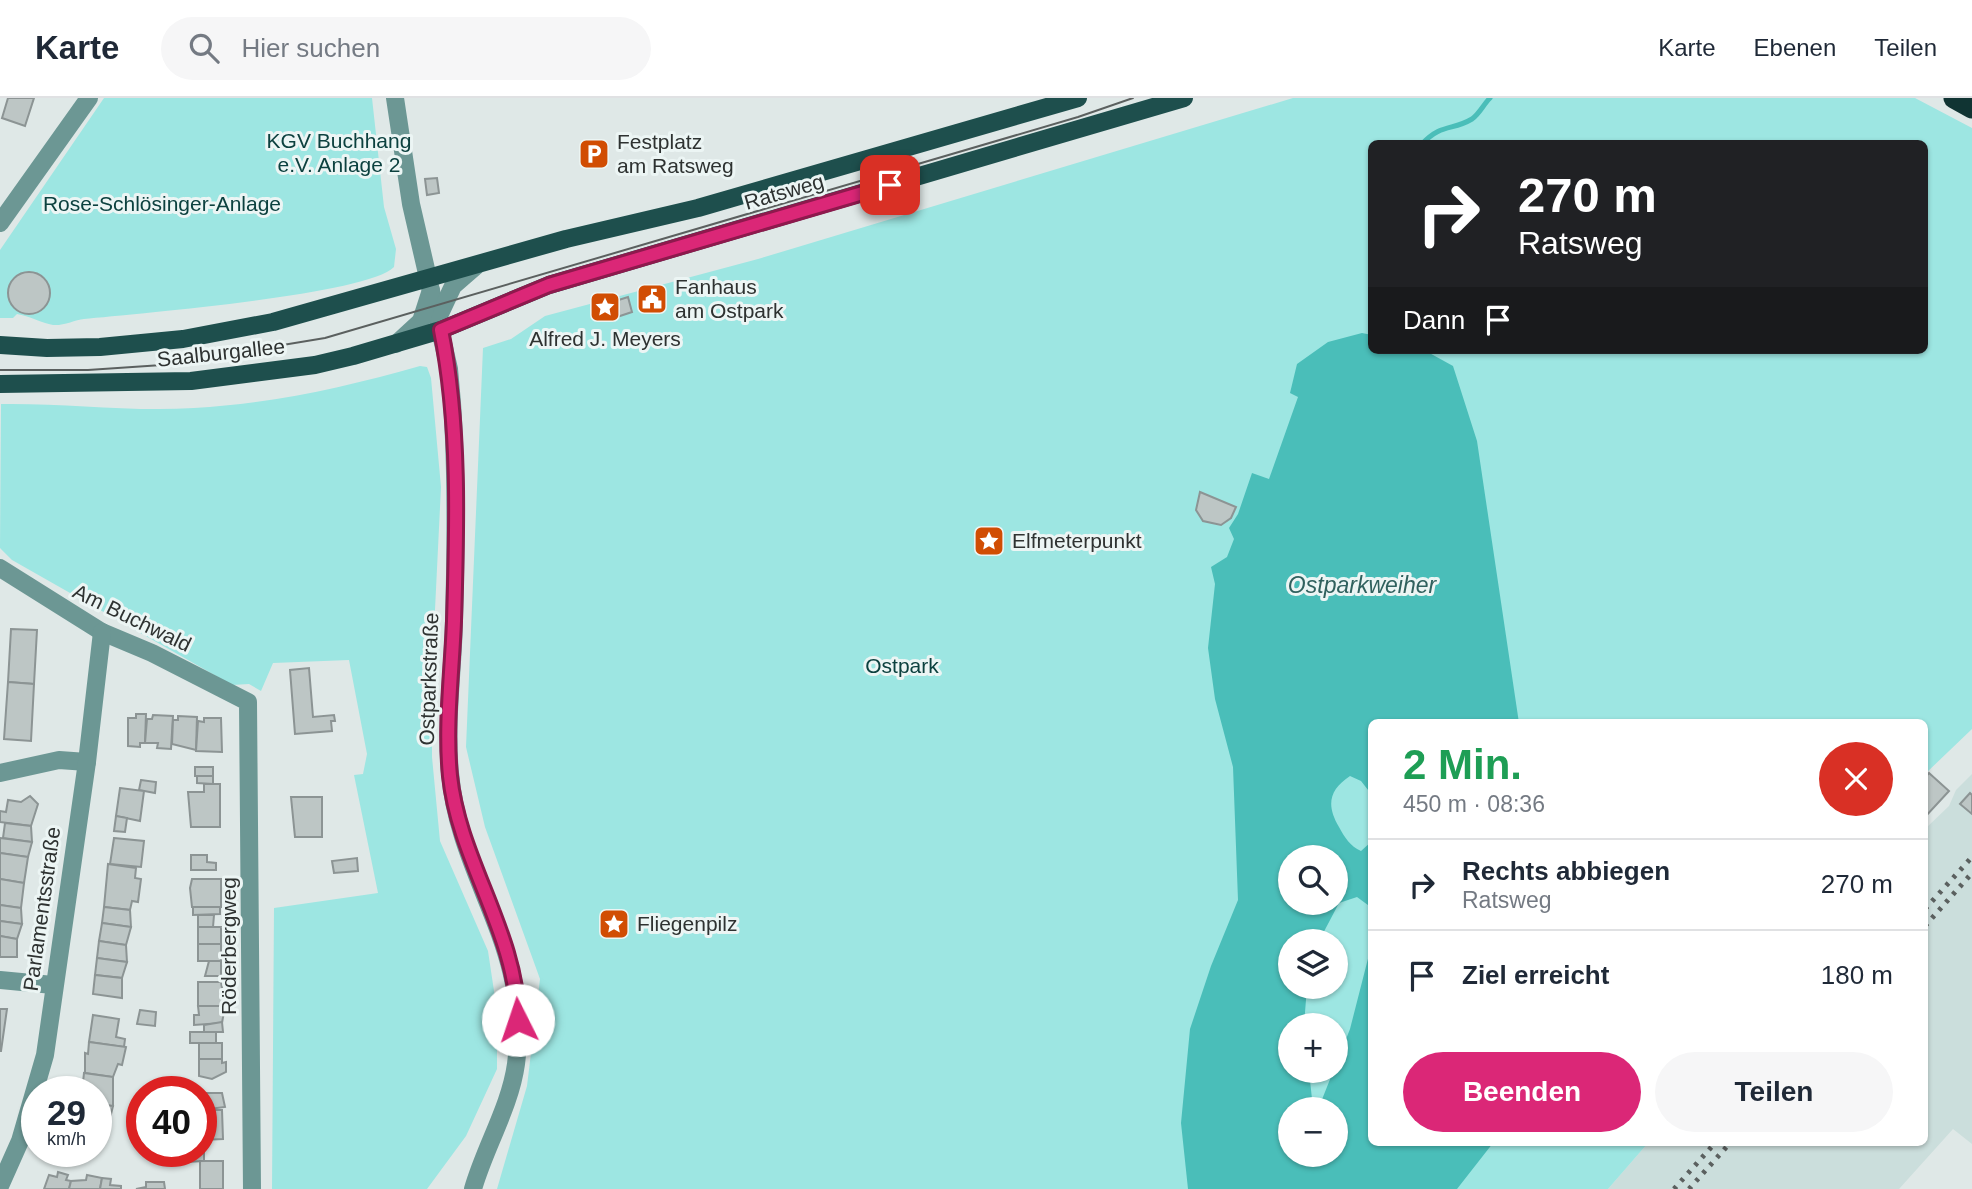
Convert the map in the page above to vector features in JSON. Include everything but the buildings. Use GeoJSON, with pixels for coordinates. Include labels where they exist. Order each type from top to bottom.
{"type":"FeatureCollection","features":[{"type":"Feature","properties":{"kind":"highway"},"geometry":{"type":"LineString","coordinates":[[1954,98],[1972,108]]}},
{"type":"Feature","properties":{"kind":"main road","name":"Ratsweg"},"geometry":{"type":"LineString","coordinates":[[430,284],[488,261],[566,239],[671,216],[1079,98]]}},
{"type":"Feature","properties":{"kind":"main road","name":"Ratsweg"},"geometry":{"type":"LineString","coordinates":[[440,324],[549,285],[1184,98]]}},
{"type":"Feature","properties":{"kind":"main road","name":"Saalburgallee"},"geometry":{"type":"LineString","coordinates":[[0,345],[100,347],[183,339],[430,284]]}},
{"type":"Feature","properties":{"kind":"main road","name":"Saalburgallee"},"geometry":{"type":"LineString","coordinates":[[0,384],[152,383],[231,377],[315,365],[393,345],[440,324]]}},
{"type":"Feature","properties":{"kind":"street"},"geometry":{"type":"LineString","coordinates":[[0,223],[89,98]]}},
{"type":"Feature","properties":{"kind":"street","name":"Ostparkstraße"},"geometry":{"type":"LineString","coordinates":[[395,98],[409,191],[440,324],[452,402],[455,487],[450,773],[463,835],[510,958],[518,999],[519,1041],[512,1083],[473,1189]]}},
{"type":"Feature","properties":{"kind":"street"},"geometry":{"type":"LineString","coordinates":[[440,324],[447,295],[459,278],[488,261]]}},
{"type":"Feature","properties":{"kind":"street"},"geometry":{"type":"LineString","coordinates":[[393,345],[406,338],[421,321],[430,284]]}},
{"type":"Feature","properties":{"kind":"street","name":"Am Buchwald"},"geometry":{"type":"LineString","coordinates":[[0,568],[102,632],[248,702]]}},
{"type":"Feature","properties":{"kind":"street","name":"Parlamentsstraße"},"geometry":{"type":"LineString","coordinates":[[0,1186],[20,1141],[45,1055],[87,762],[102,632]]}},
{"type":"Feature","properties":{"kind":"street","name":"Röderbergweg"},"geometry":{"type":"LineString","coordinates":[[248,702],[252,1189]]}},
{"type":"Feature","properties":{"kind":"street"},"geometry":{"type":"LineString","coordinates":[[0,773],[59,760],[87,762]]}},
{"type":"Feature","properties":{"kind":"street"},"geometry":{"type":"LineString","coordinates":[[0,980],[53,985]]}},
{"type":"Feature","properties":{"kind":"shaded area"},"geometry":{"type":"Polygon","coordinates":[[[1972,774],[1972,1144],[1953,1129],[1899,1189],[1608,1189],[1645,1146],[1928,1146],[1928,826],[1949,806],[1956,790],[1972,774]]]}},
{"type":"Feature","properties":{"kind":"green space","name":"Rose-Schlösinger-Anlage"},"geometry":{"type":"Polygon","coordinates":[[[104,98],[372,98],[384,207],[396,249],[394,267],[375,277],[341,286],[248,302],[84,319],[57,325],[17,314],[13,318],[0,318],[0,250],[104,98]]]}},
{"type":"Feature","properties":{"kind":"green space","name":"Ostpark"},"geometry":{"type":"Polygon","coordinates":[[[1293,98],[1915,98],[1972,128],[1972,729],[1928,771],[1928,719],[1368,719],[1368,1146],[1645,1146],[1608,1189],[497,1189],[527,1086],[540,979],[485,827],[466,747],[483,348],[511,339],[545,316],[758,259],[1293,98]]]}},
{"type":"Feature","properties":{"kind":"green space"},"geometry":{"type":"Polygon","coordinates":[[[420,366],[427,367],[431,378],[441,487],[432,671],[432,757],[440,841],[488,951],[497,1011],[497,1069],[466,1136],[427,1189],[272,1189],[274,908],[378,893],[354,775],[363,774],[367,754],[349,660],[273,663],[261,691],[249,684],[232,685],[12,560],[0,548],[1,404],[146,409],[223,406],[308,393],[420,366]]]}},
{"type":"Feature","properties":{"kind":"water","name":"Ostparkweiher"},"geometry":{"type":"Polygon","coordinates":[[[1362,333],[1368,334],[1368,354],[1431,354],[1453,366],[1477,441],[1518,719],[1368,719],[1368,790],[1361,781],[1350,776],[1334,792],[1331,805],[1343,835],[1351,844],[1361,851],[1368,845],[1368,905],[1357,897],[1348,900],[1348,845],[1278,845],[1278,915],[1333,915],[1325,929],[1278,929],[1278,999],[1306,999],[1305,1013],[1278,1013],[1278,1083],[1310,1083],[1312,1097],[1278,1097],[1278,1167],[1348,1167],[1348,1097],[1323,1097],[1329,1083],[1348,1083],[1348,1034],[1368,959],[1368,1146],[1491,1146],[1457,1189],[1188,1189],[1181,1123],[1190,1029],[1211,966],[1238,900],[1233,767],[1215,699],[1208,648],[1215,584],[1211,567],[1227,557],[1234,539],[1229,528],[1238,514],[1252,473],[1269,479],[1298,397],[1290,393],[1297,364],[1328,342],[1362,333]]]}},
{"type":"Feature","properties":{"kind":"waterway"},"geometry":{"type":"LineString","coordinates":[[1426,140],[1441,130],[1472,119],[1490,98]]}},
{"type":"Feature","properties":{"kind":"tram line"},"geometry":{"type":"LineString","coordinates":[[0,370],[88,370],[162,365],[325,338],[1078,117],[1133,98]]}},
{"type":"Feature","properties":{"kind":"railway"},"geometry":{"type":"LineString","coordinates":[[1928,906],[1972,857]]}},
{"type":"Feature","properties":{"kind":"railway"},"geometry":{"type":"LineString","coordinates":[[1928,923],[1972,873]]}},
{"type":"Feature","properties":{"kind":"railway"},"geometry":{"type":"LineString","coordinates":[[1674,1189],[1712,1146]]}},
{"type":"Feature","properties":{"kind":"railway"},"geometry":{"type":"LineString","coordinates":[[1689,1189],[1727,1146]]}},
{"type":"Feature","properties":{"kind":"place","name":"Festplatz am Ratsweg"},"geometry":{"type":"Point","coordinates":[594,154]}},
{"type":"Feature","properties":{"kind":"place","name":"Fanhaus am Ostpark"},"geometry":{"type":"Point","coordinates":[652,299]}},
{"type":"Feature","properties":{"kind":"place","name":"Alfred J. Meyers"},"geometry":{"type":"Point","coordinates":[605,307]}},
{"type":"Feature","properties":{"kind":"place","name":"Elfmeterpunkt"},"geometry":{"type":"Point","coordinates":[989,541]}},
{"type":"Feature","properties":{"kind":"place","name":"Fliegenpilz"},"geometry":{"type":"Point","coordinates":[614,924]}},
{"type":"Feature","properties":{"kind":"route"},"geometry":{"type":"LineString","coordinates":[[518,1020],[518,999],[510,958],[472,862],[453,800],[449,745],[455,487],[452,402],[441,330],[549,285],[890,185]]}},
{"type":"Feature","properties":{"kind":"park label","name":"KGV Buchhang e.V. Anlage 2"},"geometry":{"type":"Point","coordinates":[339,153]}}]}
